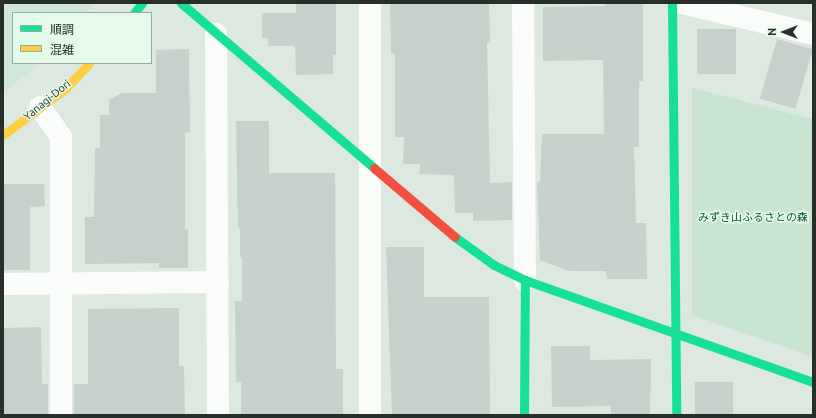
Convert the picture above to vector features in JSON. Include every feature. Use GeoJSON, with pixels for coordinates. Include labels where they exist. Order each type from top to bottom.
{"type":"FeatureCollection","features":[{"type":"Feature","properties":{"kind":"street"},"geometry":{"type":"LineString","coordinates":[[135,12],[142,3]]}},
{"type":"Feature","properties":{"kind":"street"},"geometry":{"type":"LineString","coordinates":[[181,3],[464,245],[525,280],[813,382]]}},
{"type":"Feature","properties":{"kind":"street"},"geometry":{"type":"LineString","coordinates":[[370,3],[370,415]]}},
{"type":"Feature","properties":{"kind":"street"},"geometry":{"type":"LineString","coordinates":[[523,3],[525,280],[524,415]]}},
{"type":"Feature","properties":{"kind":"street"},"geometry":{"type":"LineString","coordinates":[[672,3],[676,415]]}},
{"type":"Feature","properties":{"kind":"street"},"geometry":{"type":"LineString","coordinates":[[682,3],[813,34]]}},
{"type":"Feature","properties":{"kind":"street"},"geometry":{"type":"LineString","coordinates":[[216,34],[218,415]]}},
{"type":"Feature","properties":{"kind":"street","name":"Yanagi-Dori"},"geometry":{"type":"LineString","coordinates":[[3,135],[66,88],[88,64]]}},
{"type":"Feature","properties":{"kind":"street"},"geometry":{"type":"LineString","coordinates":[[40,107],[61,137],[61,415]]}},
{"type":"Feature","properties":{"kind":"street"},"geometry":{"type":"LineString","coordinates":[[3,284],[218,282]]}},
{"type":"Feature","properties":{"kind":"shaded area"},"geometry":{"type":"Polygon","coordinates":[[[3,3],[95,3],[88,12],[12,12],[12,64],[39,64],[3,93],[3,3]]]}},
{"type":"Feature","properties":{"kind":"green space","name":"みずき山ふるさとの森"},"geometry":{"type":"Polygon","coordinates":[[[692,88],[813,119],[813,357],[692,315],[692,88]]]}},
{"type":"Feature","properties":{"kind":"building"},"geometry":{"type":"Polygon","coordinates":[[[296,3],[336,3],[336,55],[333,55],[333,74],[296,75],[295,46],[268,46],[268,38],[262,38],[262,13],[296,13],[296,3]]]}},
{"type":"Feature","properties":{"kind":"building"},"geometry":{"type":"Polygon","coordinates":[[[390,3],[489,3],[490,43],[487,43],[490,183],[512,182],[512,220],[473,221],[473,213],[455,213],[454,175],[419,174],[420,164],[403,164],[404,137],[395,137],[395,54],[391,54],[390,3]]]}},
{"type":"Feature","properties":{"kind":"building"},"geometry":{"type":"Polygon","coordinates":[[[605,3],[643,3],[643,81],[639,81],[639,147],[634,147],[636,223],[646,223],[647,279],[607,279],[606,271],[569,271],[540,260],[537,182],[540,182],[542,134],[604,134],[603,60],[543,61],[543,7],[605,6],[605,3]]]}},
{"type":"Feature","properties":{"kind":"building"},"geometry":{"type":"Polygon","coordinates":[[[697,29],[736,29],[736,74],[697,74],[697,29]]]}},
{"type":"Feature","properties":{"kind":"building"},"geometry":{"type":"Polygon","coordinates":[[[777,39],[813,49],[795,109],[760,99],[777,39]]]}},
{"type":"Feature","properties":{"kind":"building"},"geometry":{"type":"Polygon","coordinates":[[[189,49],[190,132],[185,133],[185,229],[188,229],[188,268],[159,268],[159,263],[85,264],[85,217],[94,217],[95,148],[100,148],[100,115],[109,115],[109,100],[122,93],[156,93],[156,50],[189,49]]]}},
{"type":"Feature","properties":{"kind":"building"},"geometry":{"type":"Polygon","coordinates":[[[236,121],[269,121],[269,173],[335,173],[336,369],[343,369],[343,415],[241,415],[241,382],[236,382],[235,301],[242,301],[242,257],[240,257],[240,228],[238,228],[236,121]]]}},
{"type":"Feature","properties":{"kind":"building"},"geometry":{"type":"Polygon","coordinates":[[[3,184],[44,184],[45,206],[30,207],[30,270],[3,270],[3,184]]]}},
{"type":"Feature","properties":{"kind":"building"},"geometry":{"type":"Polygon","coordinates":[[[386,247],[424,247],[424,297],[489,297],[490,415],[392,415],[386,247]]]}},
{"type":"Feature","properties":{"kind":"building"},"geometry":{"type":"Polygon","coordinates":[[[179,308],[179,366],[184,366],[185,415],[74,415],[74,384],[88,384],[88,309],[179,308]]]}},
{"type":"Feature","properties":{"kind":"building"},"geometry":{"type":"Polygon","coordinates":[[[41,327],[42,384],[48,384],[48,415],[3,415],[3,328],[41,327]]]}},
{"type":"Feature","properties":{"kind":"building"},"geometry":{"type":"Polygon","coordinates":[[[551,346],[590,346],[590,360],[651,359],[650,415],[611,415],[611,406],[552,407],[551,346]]]}},
{"type":"Feature","properties":{"kind":"building"},"geometry":{"type":"Polygon","coordinates":[[[695,382],[733,382],[733,415],[695,415],[695,382]]]}},
{"type":"Feature","properties":{"kind":"traffic: fast"},"geometry":{"type":"LineString","coordinates":[[135,12],[142,3]]}},
{"type":"Feature","properties":{"kind":"traffic: fast"},"geometry":{"type":"LineString","coordinates":[[181,3],[374,168]]}},
{"type":"Feature","properties":{"kind":"traffic: fast"},"geometry":{"type":"LineString","coordinates":[[672,3],[676,415]]}},
{"type":"Feature","properties":{"kind":"traffic: fast"},"geometry":{"type":"LineString","coordinates":[[455,237],[494,265],[525,280],[813,382]]}},
{"type":"Feature","properties":{"kind":"traffic: fast"},"geometry":{"type":"LineString","coordinates":[[524,415],[525,280]]}},
{"type":"Feature","properties":{"kind":"traffic: slow"},"geometry":{"type":"LineString","coordinates":[[3,135],[66,88],[88,64]]}},
{"type":"Feature","properties":{"kind":"traffic: jam"},"geometry":{"type":"LineString","coordinates":[[374,168],[455,237]]}}]}
